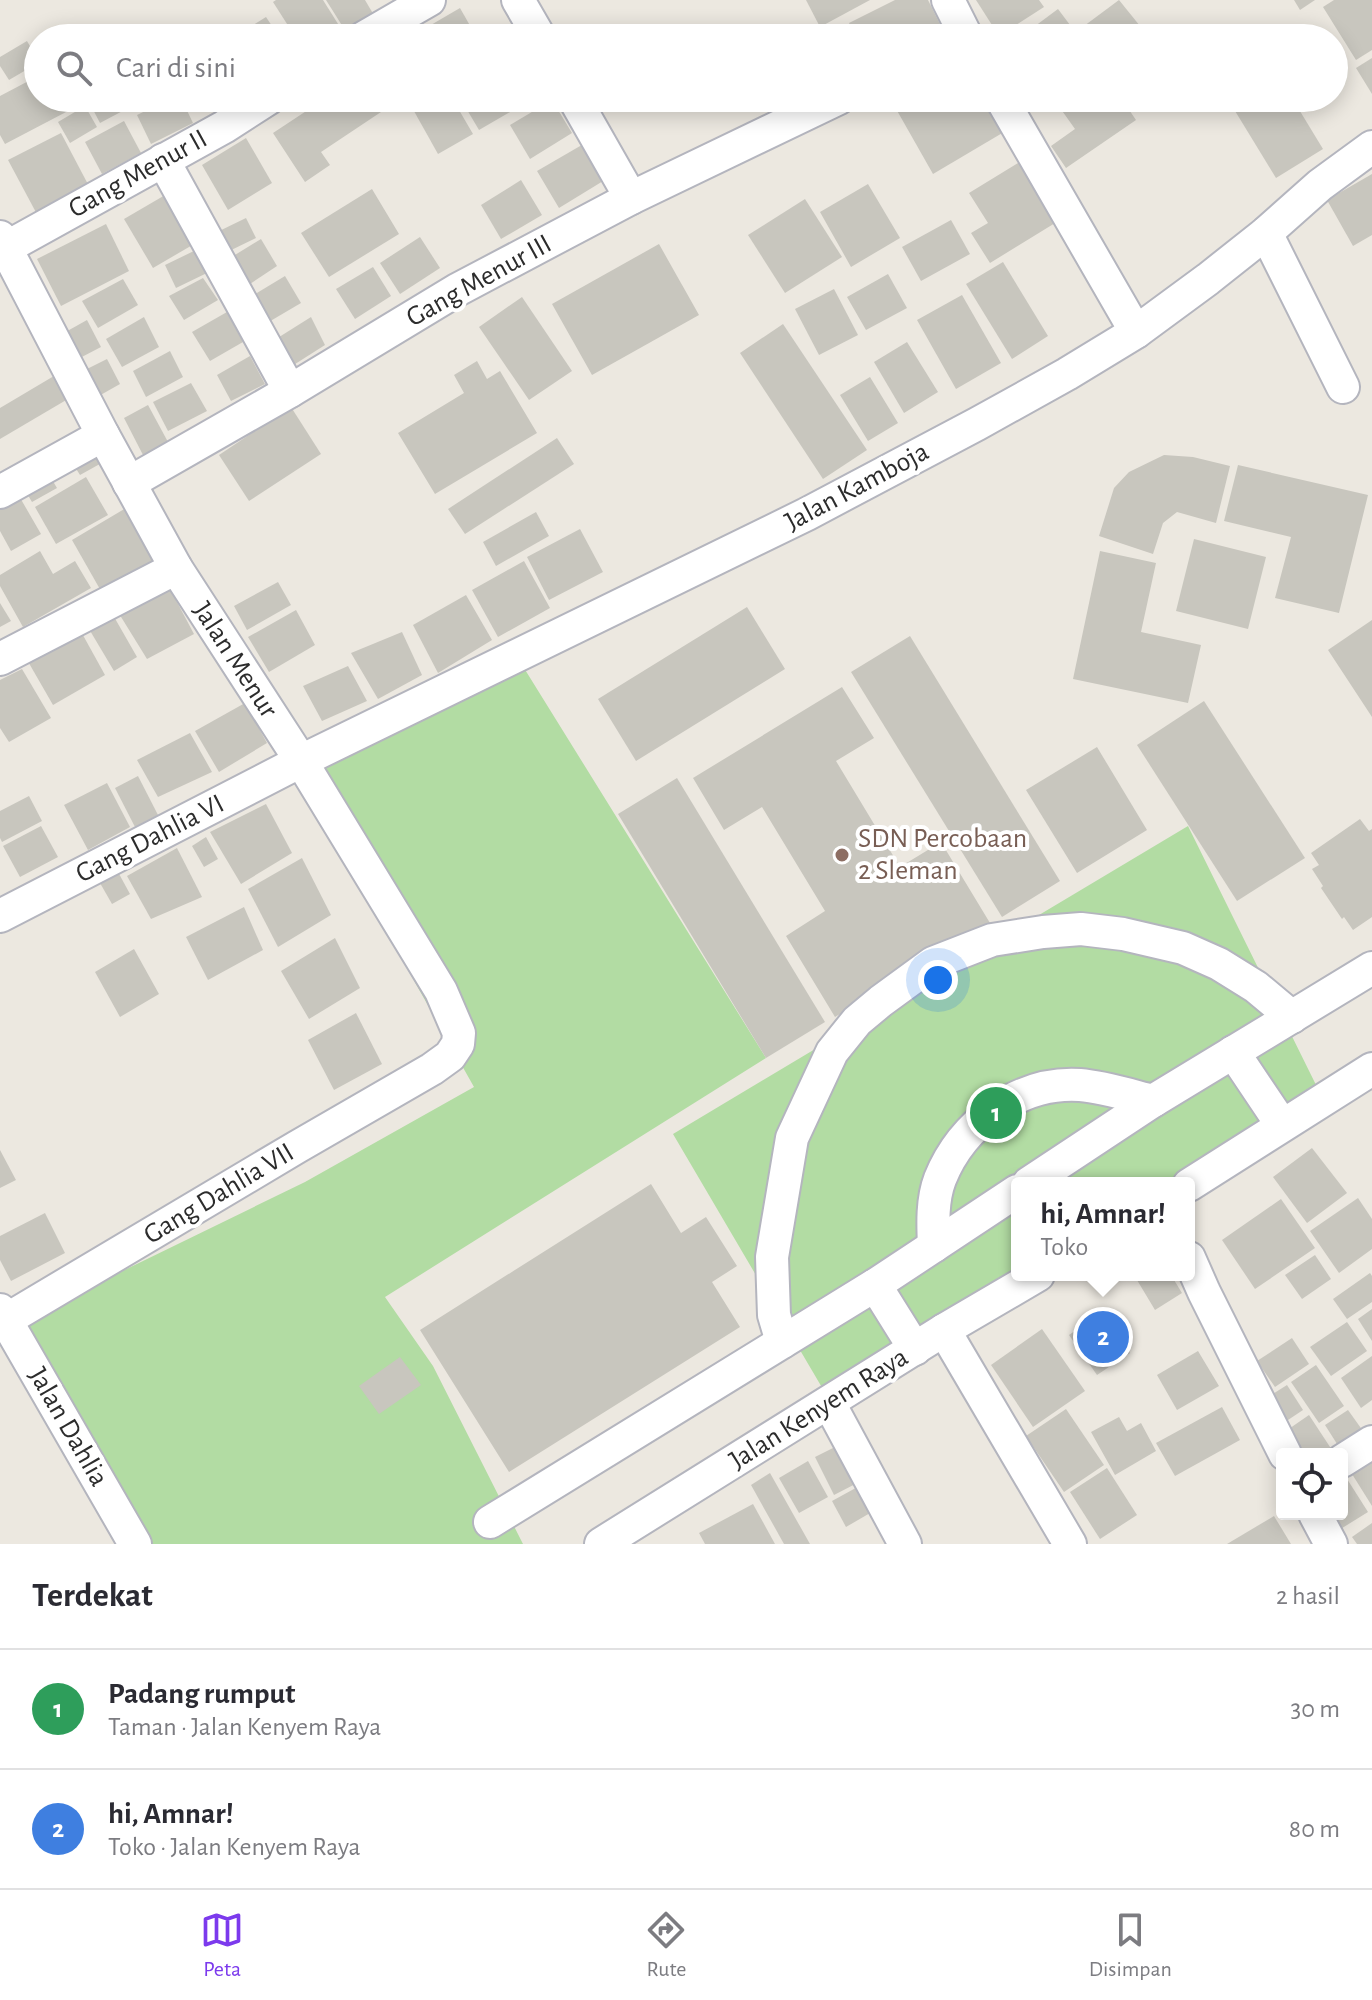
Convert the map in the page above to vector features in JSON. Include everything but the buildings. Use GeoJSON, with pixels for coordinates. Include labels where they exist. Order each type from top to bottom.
{"type":"FeatureCollection","features":[{"type":"Feature","properties":{"kind":"street"},"geometry":{"type":"LineString","coordinates":[[387,24],[429,0]]}},
{"type":"Feature","properties":{"kind":"street"},"geometry":{"type":"LineString","coordinates":[[518,0],[532,24]]}},
{"type":"Feature","properties":{"kind":"street"},"geometry":{"type":"LineString","coordinates":[[948,0],[959,24]]}},
{"type":"Feature","properties":{"kind":"street","name":"Gang Menur II"},"geometry":{"type":"LineString","coordinates":[[2,245],[247,112]]}},
{"type":"Feature","properties":{"kind":"street"},"geometry":{"type":"LineString","coordinates":[[582,112],[631,198]]}},
{"type":"Feature","properties":{"kind":"street","name":"Gang Menur III"},"geometry":{"type":"LineString","coordinates":[[129,483],[457,290],[631,198],[810,112]]}},
{"type":"Feature","properties":{"kind":"street"},"geometry":{"type":"LineString","coordinates":[[1009,112],[1136,332]]}},
{"type":"Feature","properties":{"kind":"street","name":"Jalan Kamboja"},"geometry":{"type":"LineString","coordinates":[[301,761],[807,514],[1067,374],[1136,332],[1208,279],[1320,185],[1372,147]]}},
{"type":"Feature","properties":{"kind":"street"},"geometry":{"type":"LineString","coordinates":[[163,160],[290,391]]}},
{"type":"Feature","properties":{"kind":"street"},"geometry":{"type":"LineString","coordinates":[[1266,233],[1343,387]]}},
{"type":"Feature","properties":{"kind":"street","name":"Jalan Menur"},"geometry":{"type":"LineString","coordinates":[[2,245],[176,568],[301,761],[441,991],[459,1033],[458,1044],[450,1056],[432,1069]]}},
{"type":"Feature","properties":{"kind":"street"},"geometry":{"type":"LineString","coordinates":[[0,492],[103,435]]}},
{"type":"Feature","properties":{"kind":"street"},"geometry":{"type":"LineString","coordinates":[[0,659],[176,568]]}},
{"type":"Feature","properties":{"kind":"street","name":"Gang Dahlia VI"},"geometry":{"type":"LineString","coordinates":[[0,916],[301,761]]}},
{"type":"Feature","properties":{"kind":"street"},"geometry":{"type":"LineString","coordinates":[[782,1342],[774,1315],[772,1257],[792,1138],[832,1052],[857,1021],[933,963],[992,940],[1043,932],[1081,929],[1123,934],[1183,948],[1219,964],[1256,987],[1292,1017]]}},
{"type":"Feature","properties":{"kind":"street"},"geometry":{"type":"LineString","coordinates":[[1038,1177],[1153,1101],[1372,968]]}},
{"type":"Feature","properties":{"kind":"street"},"geometry":{"type":"LineString","coordinates":[[1233,1052],[1282,1125]]}},
{"type":"Feature","properties":{"kind":"street","name":"Gang Dahlia VII"},"geometry":{"type":"LineString","coordinates":[[3,1315],[432,1069]]}},
{"type":"Feature","properties":{"kind":"street"},"geometry":{"type":"LineString","coordinates":[[1195,1181],[1372,1069]]}},
{"type":"Feature","properties":{"kind":"street"},"geometry":{"type":"LineString","coordinates":[[934,1246],[933,1214],[940,1179],[960,1142],[992,1111],[1035,1090],[1079,1085],[1153,1101]]}},
{"type":"Feature","properties":{"kind":"street"},"geometry":{"type":"LineString","coordinates":[[490,1522],[875,1285],[1011,1195]]}},
{"type":"Feature","properties":{"kind":"street"},"geometry":{"type":"LineString","coordinates":[[1195,1272],[1282,1448]]}},
{"type":"Feature","properties":{"kind":"street","name":"Jalan Kenyem Raya"},"geometry":{"type":"LineString","coordinates":[[601,1544],[1028,1281]]}},
{"type":"Feature","properties":{"kind":"street"},"geometry":{"type":"LineString","coordinates":[[875,1285],[915,1349]]}},
{"type":"Feature","properties":{"kind":"street","name":"Jalan Dahlia"},"geometry":{"type":"LineString","coordinates":[[3,1315],[135,1544]]}},
{"type":"Feature","properties":{"kind":"street"},"geometry":{"type":"LineString","coordinates":[[944,1330],[1070,1544]]}},
{"type":"Feature","properties":{"kind":"street"},"geometry":{"type":"LineString","coordinates":[[829,1403],[905,1544]]}},
{"type":"Feature","properties":{"kind":"street"},"geometry":{"type":"LineString","coordinates":[[1348,1457],[1372,1442]]}},
{"type":"Feature","properties":{"kind":"street"},"geometry":{"type":"LineString","coordinates":[[1318,1520],[1331,1544]]}},
{"type":"Feature","properties":{"kind":"green space"},"geometry":{"type":"Polygon","coordinates":[[[519,660],[766,1058],[385,1297],[433,1366],[523,1544],[139,1544],[24,1319],[305,1182],[474,1087],[293,766],[519,660]]]}},
{"type":"Feature","properties":{"kind":"green space"},"geometry":{"type":"Polygon","coordinates":[[[1188,826],[1319,1091],[1181,1177],[1011,1177],[1011,1279],[827,1396],[673,1134],[1188,826]]]}},
{"type":"Feature","properties":{"kind":"place","name":"SDN Percobaan 2 Sleman"},"geometry":{"type":"Point","coordinates":[842,855]}},
{"type":"Feature","properties":{"kind":"place","name":"Padang rumput"},"geometry":{"type":"Point","coordinates":[996,1113]}},
{"type":"Feature","properties":{"kind":"place","name":"hi, Amnar!"},"geometry":{"type":"Point","coordinates":[1103,1337]}}]}
